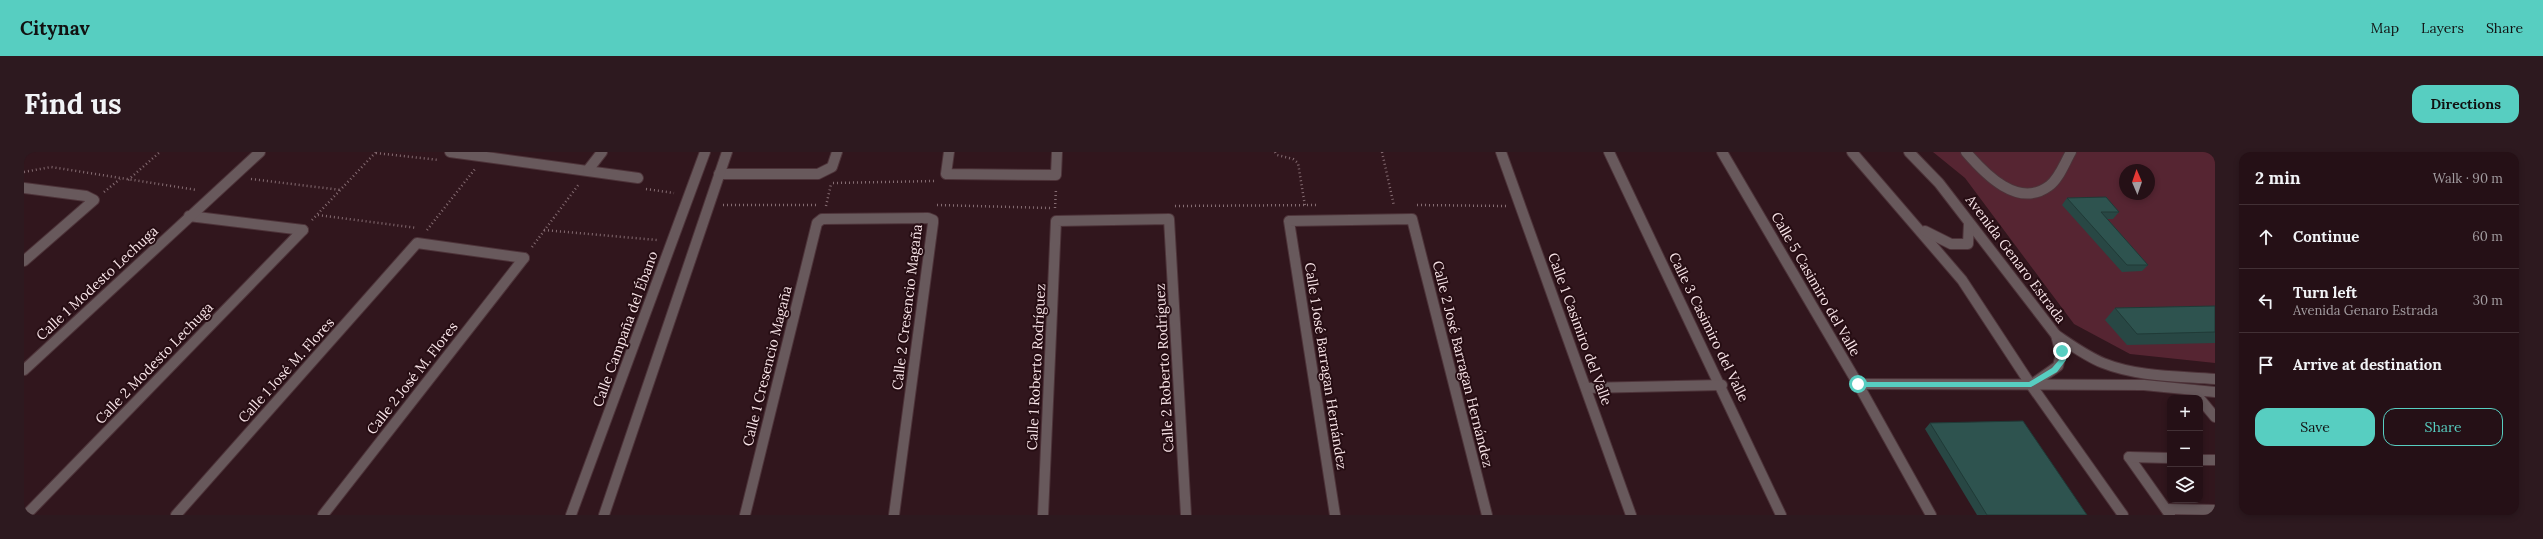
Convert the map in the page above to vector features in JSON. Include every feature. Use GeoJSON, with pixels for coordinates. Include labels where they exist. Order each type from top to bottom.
{"type":"FeatureCollection","features":[{"type":"Feature","properties":{"kind":"street","name":"Calle 1 Modesto Lechuga"},"geometry":{"type":"LineString","coordinates":[[24,370],[188,216],[260,152]]}},
{"type":"Feature","properties":{"kind":"street"},"geometry":{"type":"LineString","coordinates":[[450,152],[487,154],[638,178]]}},
{"type":"Feature","properties":{"kind":"street"},"geometry":{"type":"LineString","coordinates":[[588,170],[602,152]]}},
{"type":"Feature","properties":{"kind":"street","name":"Calle Campaña del Ébano"},"geometry":{"type":"LineString","coordinates":[[571,515],[705,152]]}},
{"type":"Feature","properties":{"kind":"street"},"geometry":{"type":"LineString","coordinates":[[604,515],[726,152]]}},
{"type":"Feature","properties":{"kind":"street"},"geometry":{"type":"LineString","coordinates":[[719,174],[818,174],[829,172],[834,166],[837,152]]}},
{"type":"Feature","properties":{"kind":"street"},"geometry":{"type":"LineString","coordinates":[[949,152],[946,174],[1056,175],[1057,152]]}},
{"type":"Feature","properties":{"kind":"street","name":"Calle 1 Casimiro del Valle"},"geometry":{"type":"LineString","coordinates":[[1501,152],[1631,515]]}},
{"type":"Feature","properties":{"kind":"street","name":"Calle 3 Casimiro del Valle"},"geometry":{"type":"LineString","coordinates":[[1609,152],[1722,385],[1782,515]]}},
{"type":"Feature","properties":{"kind":"street","name":"Calle 5 Casimiro del Valle"},"geometry":{"type":"LineString","coordinates":[[1722,152],[1858,384],[1931,515]]}},
{"type":"Feature","properties":{"kind":"street"},"geometry":{"type":"LineString","coordinates":[[1852,152],[1962,280],[2002,338],[2031,385],[2123,515]]}},
{"type":"Feature","properties":{"kind":"street","name":"Avenida Genaro Estrada"},"geometry":{"type":"LineString","coordinates":[[1909,152],[1939,183],[2056,335],[2062,351],[2062,360],[2055,370],[2031,385]]}},
{"type":"Feature","properties":{"kind":"street"},"geometry":{"type":"LineString","coordinates":[[1966,152],[1980,171],[1994,183],[2013,191],[2029,192],[2049,185],[2071,152]]}},
{"type":"Feature","properties":{"kind":"street"},"geometry":{"type":"LineString","coordinates":[[24,188],[86,196],[92,203],[24,261]]}},
{"type":"Feature","properties":{"kind":"street"},"geometry":{"type":"LineString","coordinates":[[188,216],[303,230]]}},
{"type":"Feature","properties":{"kind":"street","name":"Calle 2 Cresencio Magaña"},"geometry":{"type":"LineString","coordinates":[[819,221],[928,218],[933,220],[894,515]]}},
{"type":"Feature","properties":{"kind":"street","name":"Calle 2 Roberto Rodríguez"},"geometry":{"type":"LineString","coordinates":[[1056,221],[1169,219],[1186,515]]}},
{"type":"Feature","properties":{"kind":"street"},"geometry":{"type":"LineString","coordinates":[[1308,220],[1397,219]]}},
{"type":"Feature","properties":{"kind":"street","name":"Calle 2 José Barragan Hernández"},"geometry":{"type":"LineString","coordinates":[[1397,219],[1412,219],[1487,515]]}},
{"type":"Feature","properties":{"kind":"street","name":"Calle 1 José Barragan Hernández"},"geometry":{"type":"LineString","coordinates":[[1308,220],[1289,221],[1335,515]]}},
{"type":"Feature","properties":{"kind":"street","name":"Calle 1 Cresencio Magaña"},"geometry":{"type":"LineString","coordinates":[[745,515],[819,221]]}},
{"type":"Feature","properties":{"kind":"street","name":"Calle 1 Roberto Rodríguez"},"geometry":{"type":"LineString","coordinates":[[1043,515],[1056,221]]}},
{"type":"Feature","properties":{"kind":"street"},"geometry":{"type":"LineString","coordinates":[[1918,227],[1941,241],[1960,245],[1968,244],[1970,237],[1969,222]]}},
{"type":"Feature","properties":{"kind":"street","name":"Calle 2 Modesto Lechuga"},"geometry":{"type":"LineString","coordinates":[[26,515],[303,230]]}},
{"type":"Feature","properties":{"kind":"street"},"geometry":{"type":"LineString","coordinates":[[417,243],[524,258]]}},
{"type":"Feature","properties":{"kind":"street","name":"Calle 1 José M. Flores"},"geometry":{"type":"LineString","coordinates":[[176,515],[417,243]]}},
{"type":"Feature","properties":{"kind":"street","name":"Calle 2 José M. Flores"},"geometry":{"type":"LineString","coordinates":[[323,515],[524,258]]}},
{"type":"Feature","properties":{"kind":"street"},"geometry":{"type":"LineString","coordinates":[[2056,335],[2079,351],[2111,366],[2130,370],[2215,379]]}},
{"type":"Feature","properties":{"kind":"street"},"geometry":{"type":"LineString","coordinates":[[1858,384],[2144,385],[2215,392]]}},
{"type":"Feature","properties":{"kind":"street"},"geometry":{"type":"LineString","coordinates":[[1586,388],[1722,385]]}},
{"type":"Feature","properties":{"kind":"street"},"geometry":{"type":"LineString","coordinates":[[2192,389],[2197,395]]}},
{"type":"Feature","properties":{"kind":"street"},"geometry":{"type":"LineString","coordinates":[[2203,403],[2215,417]]}},
{"type":"Feature","properties":{"kind":"street"},"geometry":{"type":"LineString","coordinates":[[2167,458],[2129,457],[2168,512],[2215,510]]}},
{"type":"Feature","properties":{"kind":"street"},"geometry":{"type":"LineString","coordinates":[[2203,460],[2215,460]]}},
{"type":"Feature","properties":{"kind":"path"},"geometry":{"type":"LineString","coordinates":[[128,180],[160,152]]}},
{"type":"Feature","properties":{"kind":"path"},"geometry":{"type":"LineString","coordinates":[[303,230],[376,152]]}},
{"type":"Feature","properties":{"kind":"path"},"geometry":{"type":"LineString","coordinates":[[1275,152],[1277,155],[1293,159],[1298,163],[1308,220]]}},
{"type":"Feature","properties":{"kind":"path"},"geometry":{"type":"LineString","coordinates":[[1382,152],[1397,219]]}},
{"type":"Feature","properties":{"kind":"path"},"geometry":{"type":"LineString","coordinates":[[417,243],[487,154]]}},
{"type":"Feature","properties":{"kind":"path"},"geometry":{"type":"LineString","coordinates":[[24,172],[51,167],[118,176],[120,179],[214,193]]}},
{"type":"Feature","properties":{"kind":"path"},"geometry":{"type":"LineString","coordinates":[[524,258],[588,170]]}},
{"type":"Feature","properties":{"kind":"path"},"geometry":{"type":"LineString","coordinates":[[819,221],[831,183],[829,172]]}},
{"type":"Feature","properties":{"kind":"path"},"geometry":{"type":"LineString","coordinates":[[831,183],[937,181],[942,179],[946,174]]}},
{"type":"Feature","properties":{"kind":"path"},"geometry":{"type":"LineString","coordinates":[[1056,175],[1056,221]]}},
{"type":"Feature","properties":{"kind":"path"},"geometry":{"type":"LineString","coordinates":[[232,177],[341,190]]}},
{"type":"Feature","properties":{"kind":"path"},"geometry":{"type":"LineString","coordinates":[[92,203],[120,179]]}},
{"type":"Feature","properties":{"kind":"path"},"geometry":{"type":"LineString","coordinates":[[708,206],[803,205]]}},
{"type":"Feature","properties":{"kind":"path"},"geometry":{"type":"LineString","coordinates":[[1172,206],[1320,205]]}},
{"type":"Feature","properties":{"kind":"path"},"geometry":{"type":"LineString","coordinates":[[1386,205],[1399,205]]}},
{"type":"Feature","properties":{"kind":"path"},"geometry":{"type":"LineString","coordinates":[[1410,205],[1520,206]]}},
{"type":"Feature","properties":{"kind":"path"},"geometry":{"type":"LineString","coordinates":[[998,206],[1063,208]]}},
{"type":"Feature","properties":{"kind":"path"},"geometry":{"type":"LineString","coordinates":[[544,230],[672,241]]}},
{"type":"Feature","properties":{"kind":"shaded area"},"geometry":{"type":"Polygon","coordinates":[[[1933,152],[2215,152],[2215,363],[2130,354],[2074,324],[1965,178],[1933,152]]]}},
{"type":"Feature","properties":{"kind":"building"},"geometry":{"type":"Polygon","coordinates":[[[2106,197],[2119,212],[2101,212],[2148,265],[2127,265],[2067,198],[2106,197]]]}},
{"type":"Feature","properties":{"kind":"building"},"geometry":{"type":"Polygon","coordinates":[[[2215,306],[2215,332],[2137,334],[2115,308],[2215,306]]]}},
{"type":"Feature","properties":{"kind":"building"},"geometry":{"type":"Polygon","coordinates":[[[2023,421],[2087,515],[1987,515],[1930,423],[2023,421]]]}},
{"type":"Feature","properties":{"kind":"route"},"geometry":{"type":"LineString","coordinates":[[1858,384],[2031,385],[2055,370],[2062,360],[2062,351]]}}]}
